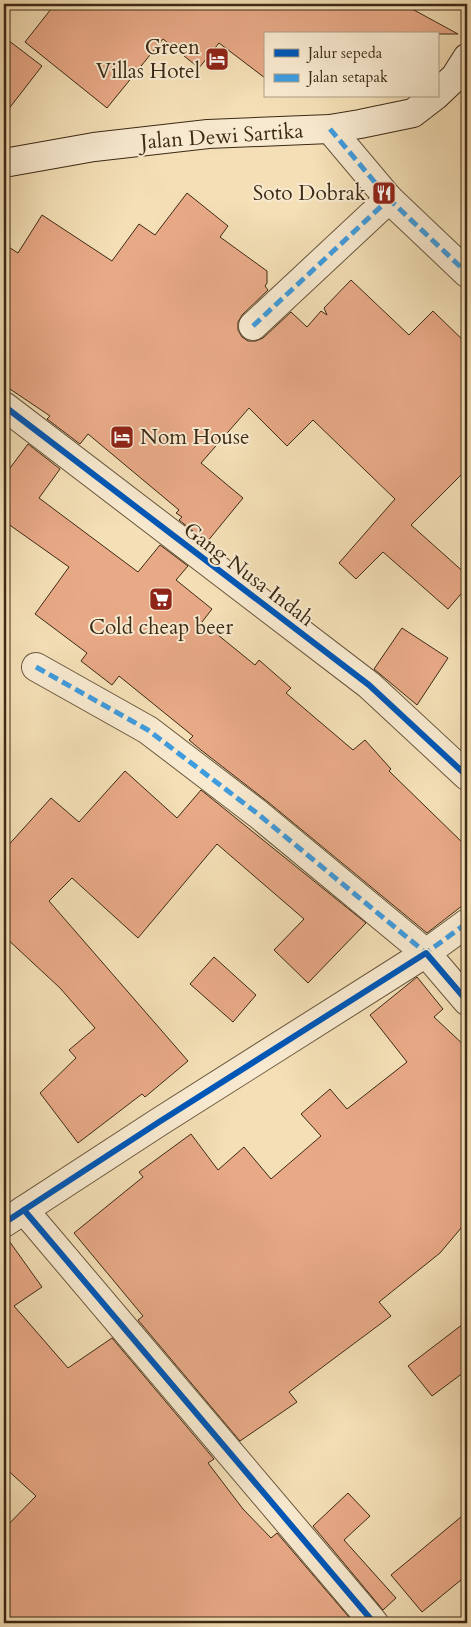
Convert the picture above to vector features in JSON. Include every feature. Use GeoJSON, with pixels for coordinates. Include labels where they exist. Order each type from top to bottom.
{"type":"FeatureCollection","features":[{"type":"Feature","properties":{"kind":"street","name":"Jalan Dewi Sartika"},"geometry":{"type":"LineString","coordinates":[[438,93],[455,78],[467,58]]}},
{"type":"Feature","properties":{"kind":"street","name":"Jalan Dewi Sartika"},"geometry":{"type":"LineString","coordinates":[[4,163],[94,148],[208,134],[330,129],[413,112],[432,98]]}},
{"type":"Feature","properties":{"kind":"street"},"geometry":{"type":"LineString","coordinates":[[330,129],[389,199],[467,273]]}},
{"type":"Feature","properties":{"kind":"street"},"geometry":{"type":"LineString","coordinates":[[253,326],[389,199]]}},
{"type":"Feature","properties":{"kind":"street","name":"Gang Nusa Indah"},"geometry":{"type":"LineString","coordinates":[[4,406],[369,685],[467,776]]}},
{"type":"Feature","properties":{"kind":"street"},"geometry":{"type":"LineString","coordinates":[[36,667],[148,730],[258,814],[426,953],[467,1001]]}},
{"type":"Feature","properties":{"kind":"street"},"geometry":{"type":"LineString","coordinates":[[374,1623],[14,1217],[159,1122],[426,953],[467,923]]}},
{"type":"Feature","properties":{"kind":"building"},"geometry":{"type":"Polygon","coordinates":[[[55,4],[403,4],[458,34],[438,34],[438,32],[264,32],[264,77],[219,43],[199,68],[163,39],[107,108],[25,42],[55,4]]]}},
{"type":"Feature","properties":{"kind":"building"},"geometry":{"type":"Polygon","coordinates":[[[4,37],[42,66],[4,115],[4,37]]]}},
{"type":"Feature","properties":{"kind":"building"},"geometry":{"type":"Polygon","coordinates":[[[187,193],[228,226],[220,237],[267,271],[267,283],[265,286],[268,290],[242,315],[238,322],[238,330],[242,337],[248,341],[256,341],[263,338],[291,312],[307,327],[321,311],[327,315],[324,308],[351,280],[409,335],[433,311],[467,344],[467,469],[411,525],[467,575],[467,587],[448,609],[383,552],[356,579],[339,563],[395,499],[313,420],[287,446],[249,408],[201,463],[243,498],[207,542],[179,520],[182,517],[176,513],[179,510],[88,434],[80,444],[47,419],[50,416],[4,385],[4,244],[18,253],[42,215],[112,261],[139,224],[155,235],[187,193]]]}},
{"type":"Feature","properties":{"kind":"building"},"geometry":{"type":"Polygon","coordinates":[[[28,444],[60,469],[39,498],[138,572],[160,545],[188,566],[176,580],[212,609],[202,622],[255,665],[259,660],[291,688],[286,693],[353,750],[365,740],[391,769],[389,771],[467,847],[467,902],[427,933],[268,802],[189,740],[193,736],[119,676],[112,685],[81,661],[87,653],[35,614],[69,567],[4,521],[4,476],[28,444]]]}},
{"type":"Feature","properties":{"kind":"building"},"geometry":{"type":"Polygon","coordinates":[[[402,628],[448,658],[417,705],[374,669],[402,628]]]}},
{"type":"Feature","properties":{"kind":"building"},"geometry":{"type":"Polygon","coordinates":[[[125,771],[177,818],[201,790],[366,923],[308,983],[274,950],[304,919],[217,844],[138,938],[72,878],[49,901],[188,1061],[145,1097],[142,1094],[78,1143],[40,1093],[76,1058],[69,1050],[95,1028],[60,988],[4,936],[4,850],[51,798],[79,822],[125,771]]]}},
{"type":"Feature","properties":{"kind":"building"},"geometry":{"type":"Polygon","coordinates":[[[214,957],[256,995],[233,1022],[190,984],[214,957]]]}},
{"type":"Feature","properties":{"kind":"building"},"geometry":{"type":"Polygon","coordinates":[[[417,977],[443,1009],[434,1017],[467,1048],[467,1221],[440,1253],[379,1302],[391,1316],[289,1392],[297,1402],[240,1441],[138,1320],[143,1316],[74,1233],[143,1177],[139,1172],[191,1134],[218,1170],[244,1147],[271,1179],[321,1136],[301,1114],[330,1089],[347,1109],[407,1062],[370,1015],[417,977]]]}},
{"type":"Feature","properties":{"kind":"building"},"geometry":{"type":"Polygon","coordinates":[[[4,1238],[7,1238],[42,1287],[14,1306],[68,1368],[112,1338],[214,1459],[208,1463],[243,1509],[271,1538],[277,1533],[354,1623],[4,1623],[4,1529],[36,1496],[4,1467],[4,1238]]]}},
{"type":"Feature","properties":{"kind":"building"},"geometry":{"type":"Polygon","coordinates":[[[467,1321],[467,1370],[432,1396],[408,1366],[467,1321]]]}},
{"type":"Feature","properties":{"kind":"building"},"geometry":{"type":"Polygon","coordinates":[[[348,1493],[370,1516],[344,1540],[396,1598],[383,1610],[313,1526],[348,1493]]]}},
{"type":"Feature","properties":{"kind":"building"},"geometry":{"type":"Polygon","coordinates":[[[467,1512],[467,1575],[422,1612],[391,1575],[467,1512]]]}},
{"type":"Feature","properties":{"kind":"marked path"},"geometry":{"type":"LineString","coordinates":[[330,129],[389,199],[467,273]]}},
{"type":"Feature","properties":{"kind":"marked path"},"geometry":{"type":"LineString","coordinates":[[253,326],[389,199]]}},
{"type":"Feature","properties":{"kind":"marked path"},"geometry":{"type":"LineString","coordinates":[[36,667],[148,730],[258,814],[426,953],[467,923]]}},
{"type":"Feature","properties":{"kind":"cycle path"},"geometry":{"type":"LineString","coordinates":[[4,406],[369,685],[467,776]]}},
{"type":"Feature","properties":{"kind":"cycle path"},"geometry":{"type":"LineString","coordinates":[[4,1223],[159,1122],[426,953],[467,1001]]}},
{"type":"Feature","properties":{"kind":"cycle path"},"geometry":{"type":"LineString","coordinates":[[24,1210],[374,1623]]}},
{"type":"Feature","properties":{"kind":"place","name":"Green Villas Hotel"},"geometry":{"type":"Point","coordinates":[217,59]}},
{"type":"Feature","properties":{"kind":"place","name":"Soto Dobrak"},"geometry":{"type":"Point","coordinates":[384,193]}},
{"type":"Feature","properties":{"kind":"place","name":"Nom House"},"geometry":{"type":"Point","coordinates":[122,437]}},
{"type":"Feature","properties":{"kind":"place","name":"Cold cheap beer"},"geometry":{"type":"Point","coordinates":[161,599]}}]}
